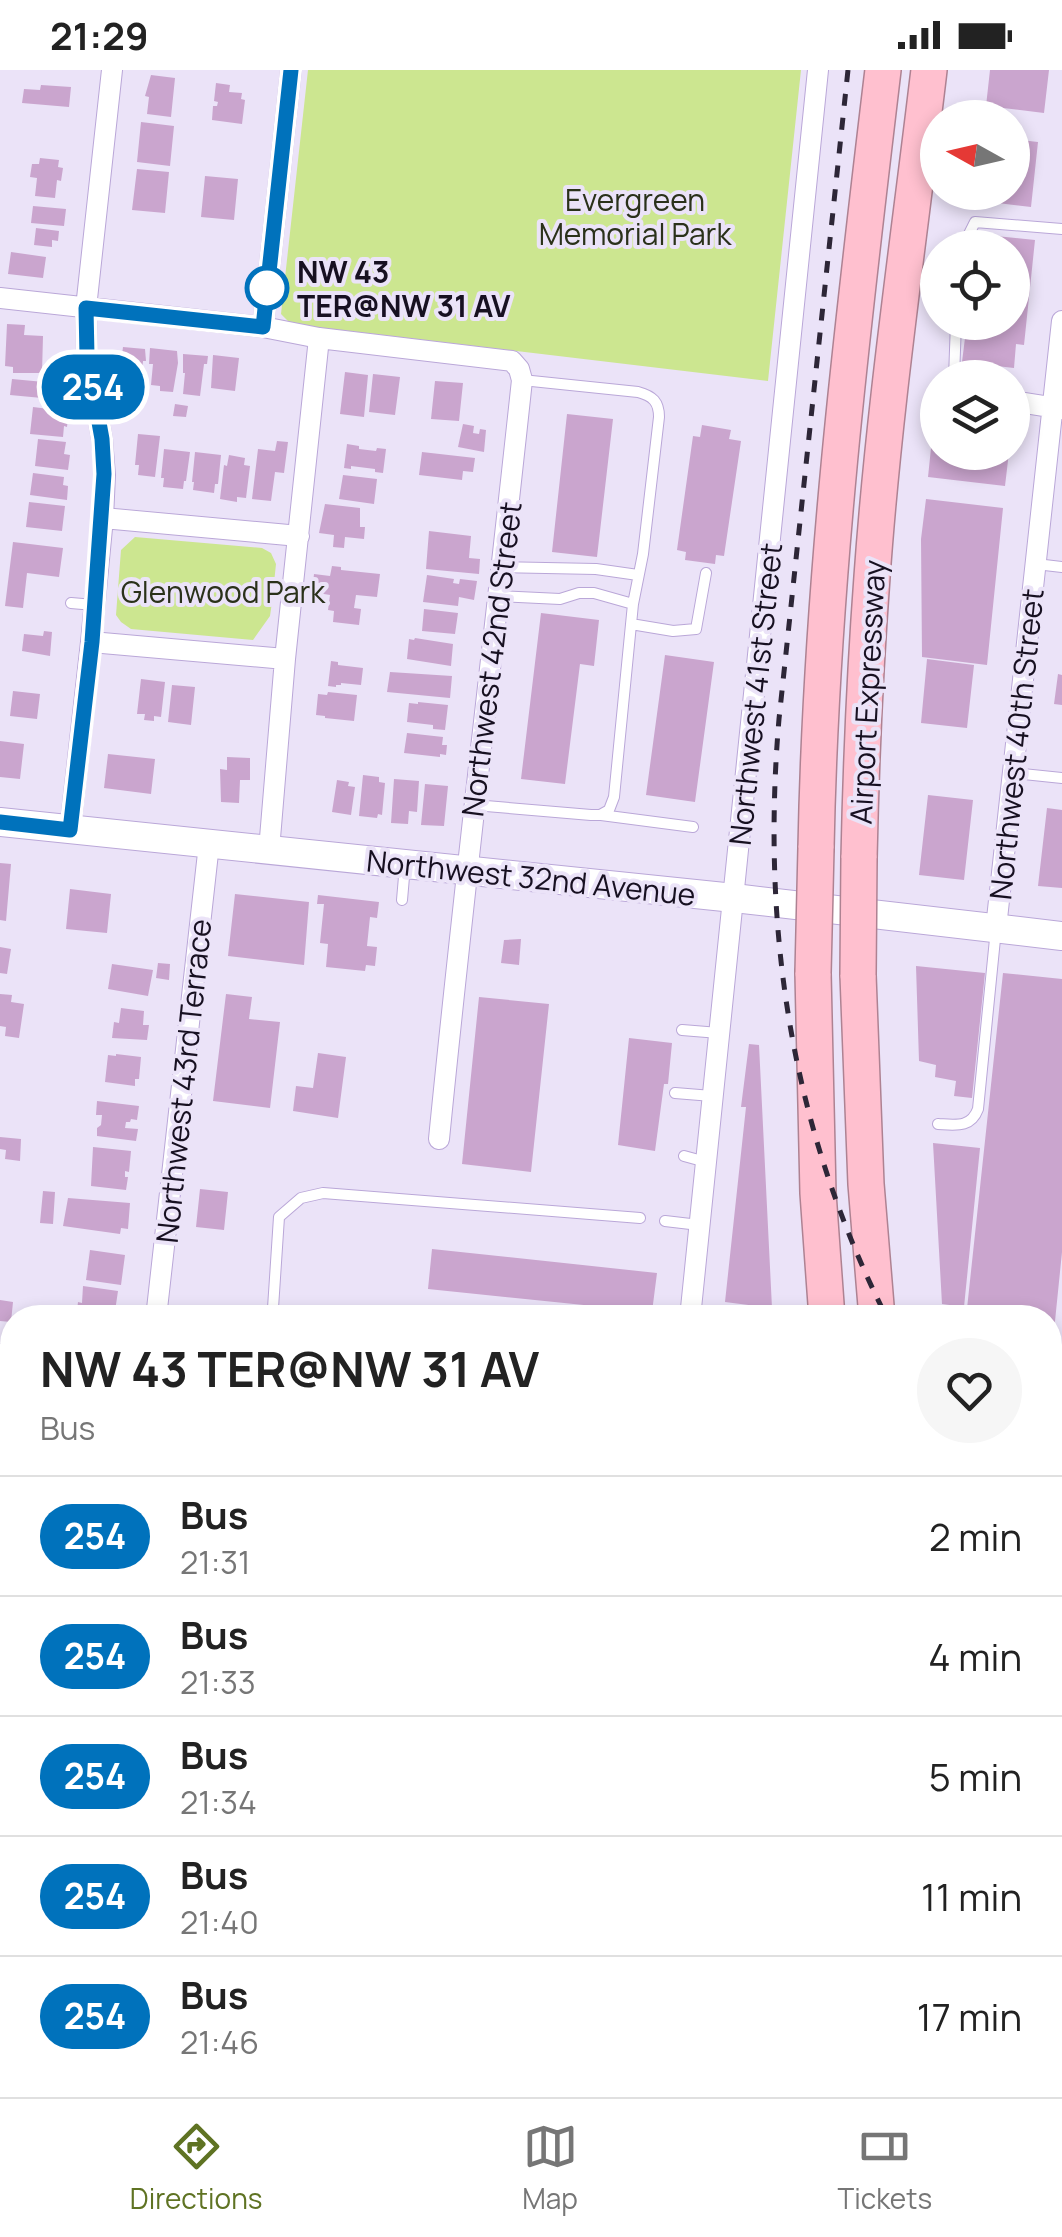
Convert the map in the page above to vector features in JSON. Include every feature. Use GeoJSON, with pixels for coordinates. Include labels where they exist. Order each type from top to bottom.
{"type":"FeatureCollection","features":[{"type":"Feature","properties":{"kind":"highway","name":"Airport Expressway"},"geometry":{"type":"LineString","coordinates":[[826,1305],[818,1193],[814,973],[818,738],[841,430],[882,70]]}},
{"type":"Feature","properties":{"kind":"highway","name":"Airport Expressway"},"geometry":{"type":"LineString","coordinates":[[876,1305],[866,1184],[858,974],[862,738],[885,434],[929,70]]}},
{"type":"Feature","properties":{"kind":"main road","name":"Northwest 32nd Avenue"},"geometry":{"type":"LineString","coordinates":[[0,822],[1062,936]]}},
{"type":"Feature","properties":{"kind":"street"},"geometry":{"type":"LineString","coordinates":[[70,830],[102,518],[102,439],[87,356],[86,308],[112,70]]}},
{"type":"Feature","properties":{"kind":"street"},"geometry":{"type":"LineString","coordinates":[[263,327],[292,70]]}},
{"type":"Feature","properties":{"kind":"street","name":"Northwest 41st Street"},"geometry":{"type":"LineString","coordinates":[[691,1305],[818,70]]}},
{"type":"Feature","properties":{"kind":"street"},"geometry":{"type":"LineString","coordinates":[[0,298],[263,327],[319,338],[512,361],[520,368],[522,380]]}},
{"type":"Feature","properties":{"kind":"street","name":"Northwest 40th Street"},"geometry":{"type":"LineString","coordinates":[[996,928],[1014,773],[1039,614],[1035,564],[1057,408],[1062,321]]}},
{"type":"Feature","properties":{"kind":"street"},"geometry":{"type":"LineString","coordinates":[[268,850],[319,338]]}},
{"type":"Feature","properties":{"kind":"street","name":"Northwest 42nd Street"},"geometry":{"type":"LineString","coordinates":[[439,1139],[522,380]]}},
{"type":"Feature","properties":{"kind":"street"},"geometry":{"type":"LineString","coordinates":[[1030,404],[1057,408]]}},
{"type":"Feature","properties":{"kind":"street"},"geometry":{"type":"LineString","coordinates":[[102,518],[299,536]]}},
{"type":"Feature","properties":{"kind":"street"},"geometry":{"type":"LineString","coordinates":[[92,642],[285,659]]}},
{"type":"Feature","properties":{"kind":"street","name":"Northwest 43rd Terrace"},"geometry":{"type":"LineString","coordinates":[[157,1305],[209,844]]}},
{"type":"Feature","properties":{"kind":"lane"},"geometry":{"type":"LineString","coordinates":[[971,230],[975,222],[1062,228]]}},
{"type":"Feature","properties":{"kind":"lane"},"geometry":{"type":"LineString","coordinates":[[522,380],[638,392],[654,399],[659,408],[614,797],[609,810],[600,815]]}},
{"type":"Feature","properties":{"kind":"lane"},"geometry":{"type":"LineString","coordinates":[[1035,564],[1062,567]]}},
{"type":"Feature","properties":{"kind":"lane"},"geometry":{"type":"LineString","coordinates":[[502,568],[596,569],[638,575]]}},
{"type":"Feature","properties":{"kind":"lane"},"geometry":{"type":"LineString","coordinates":[[575,594],[576,569]]}},
{"type":"Feature","properties":{"kind":"lane"},"geometry":{"type":"LineString","coordinates":[[632,624],[673,631],[696,629],[706,573]]}},
{"type":"Feature","properties":{"kind":"lane"},"geometry":{"type":"LineString","coordinates":[[500,596],[560,598],[594,593],[634,604]]}},
{"type":"Feature","properties":{"kind":"lane"},"geometry":{"type":"LineString","coordinates":[[71,603],[95,606]]}},
{"type":"Feature","properties":{"kind":"lane"},"geometry":{"type":"LineString","coordinates":[[1014,773],[1062,778]]}},
{"type":"Feature","properties":{"kind":"lane"},"geometry":{"type":"LineString","coordinates":[[474,804],[693,827]]}},
{"type":"Feature","properties":{"kind":"lane"},"geometry":{"type":"LineString","coordinates":[[402,900],[406,864]]}},
{"type":"Feature","properties":{"kind":"lane"},"geometry":{"type":"LineString","coordinates":[[938,1124],[960,1126],[975,1117],[978,1109],[996,928]]}},
{"type":"Feature","properties":{"kind":"lane"},"geometry":{"type":"LineString","coordinates":[[682,1030],[720,1033]]}},
{"type":"Feature","properties":{"kind":"lane"},"geometry":{"type":"LineString","coordinates":[[675,1093],[713,1096]]}},
{"type":"Feature","properties":{"kind":"lane"},"geometry":{"type":"LineString","coordinates":[[684,1156],[706,1162]]}},
{"type":"Feature","properties":{"kind":"lane"},"geometry":{"type":"LineString","coordinates":[[272,1305],[280,1217],[300,1198],[323,1193],[640,1218]]}},
{"type":"Feature","properties":{"kind":"lane"},"geometry":{"type":"LineString","coordinates":[[665,1220],[699,1226]]}},
{"type":"Feature","properties":{"kind":"green space","name":"Evergreen Memorial Park"},"geometry":{"type":"Polygon","coordinates":[[[308,70],[801,70],[768,381],[291,324],[281,314],[308,70]]]}},
{"type":"Feature","properties":{"kind":"green space","name":"Glenwood Park"},"geometry":{"type":"Polygon","coordinates":[[[135,537],[262,548],[271,553],[276,564],[270,616],[253,640],[131,629],[121,622],[116,615],[121,550],[135,537]]]}},
{"type":"Feature","properties":{"kind":"building"},"geometry":{"type":"Polygon","coordinates":[[[990,70],[1049,70],[1044,113],[1030,111],[1030,100],[987,100],[990,70]]]}},
{"type":"Feature","properties":{"kind":"building"},"geometry":{"type":"Polygon","coordinates":[[[151,75],[175,78],[171,117],[147,114],[149,97],[145,96],[151,75]]]}},
{"type":"Feature","properties":{"kind":"building"},"geometry":{"type":"Polygon","coordinates":[[[216,83],[230,85],[229,92],[242,93],[242,124],[212,120],[213,106],[218,102],[214,101],[216,83]]]}},
{"type":"Feature","properties":{"kind":"building"},"geometry":{"type":"Polygon","coordinates":[[[41,85],[71,87],[69,107],[22,103],[24,89],[40,90],[41,85]]]}},
{"type":"Feature","properties":{"kind":"building"},"geometry":{"type":"Polygon","coordinates":[[[141,122],[174,126],[170,166],[137,162],[141,122]]]}},
{"type":"Feature","properties":{"kind":"building"},"geometry":{"type":"Polygon","coordinates":[[[1030,141],[1038,142],[1030,207],[1030,141]]]}},
{"type":"Feature","properties":{"kind":"building"},"geometry":{"type":"Polygon","coordinates":[[[40,158],[59,160],[58,167],[63,168],[55,198],[35,196],[37,178],[30,177],[32,164],[39,164],[40,158]]]}},
{"type":"Feature","properties":{"kind":"building"},"geometry":{"type":"Polygon","coordinates":[[[137,169],[169,172],[165,213],[132,210],[137,169]]]}},
{"type":"Feature","properties":{"kind":"building"},"geometry":{"type":"Polygon","coordinates":[[[205,176],[238,179],[234,220],[201,217],[205,176]]]}},
{"type":"Feature","properties":{"kind":"building"},"geometry":{"type":"Polygon","coordinates":[[[33,206],[66,209],[64,226],[31,223],[33,206]]]}},
{"type":"Feature","properties":{"kind":"building"},"geometry":{"type":"Polygon","coordinates":[[[36,228],[59,231],[58,241],[52,240],[52,247],[34,245],[36,228]]]}},
{"type":"Feature","properties":{"kind":"building"},"geometry":{"type":"Polygon","coordinates":[[[1030,239],[1035,240],[1030,288],[1030,239]]]}},
{"type":"Feature","properties":{"kind":"building"},"geometry":{"type":"Polygon","coordinates":[[[11,252],[46,257],[43,278],[8,274],[11,252]]]}},
{"type":"Feature","properties":{"kind":"building"},"geometry":{"type":"Polygon","coordinates":[[[7,324],[25,325],[24,335],[43,336],[42,373],[13,373],[13,367],[5,366],[7,324]]]}},
{"type":"Feature","properties":{"kind":"building"},"geometry":{"type":"Polygon","coordinates":[[[965,340],[1025,340],[1024,345],[1016,344],[1015,360],[962,360],[965,340]]]}},
{"type":"Feature","properties":{"kind":"building"},"geometry":{"type":"Polygon","coordinates":[[[123,347],[145,349],[141,382],[124,380],[123,347]]]}},
{"type":"Feature","properties":{"kind":"building"},"geometry":{"type":"Polygon","coordinates":[[[150,348],[177,351],[173,392],[151,385],[150,348]]]}},
{"type":"Feature","properties":{"kind":"building"},"geometry":{"type":"Polygon","coordinates":[[[183,354],[208,356],[200,396],[183,394],[183,354]]]}},
{"type":"Feature","properties":{"kind":"building"},"geometry":{"type":"Polygon","coordinates":[[[213,355],[239,358],[235,391],[211,388],[213,355]]]}},
{"type":"Feature","properties":{"kind":"building"},"geometry":{"type":"Polygon","coordinates":[[[345,372],[368,375],[364,417],[340,414],[345,372]]]}},
{"type":"Feature","properties":{"kind":"building"},"geometry":{"type":"Polygon","coordinates":[[[373,374],[400,377],[395,415],[369,412],[373,374]]]}},
{"type":"Feature","properties":{"kind":"building"},"geometry":{"type":"Polygon","coordinates":[[[12,379],[44,382],[42,398],[10,395],[12,379]]]}},
{"type":"Feature","properties":{"kind":"building"},"geometry":{"type":"Polygon","coordinates":[[[435,381],[463,383],[459,421],[431,419],[435,381]]]}},
{"type":"Feature","properties":{"kind":"building"},"geometry":{"type":"Polygon","coordinates":[[[175,404],[188,406],[186,417],[173,416],[175,404]]]}},
{"type":"Feature","properties":{"kind":"building"},"geometry":{"type":"Polygon","coordinates":[[[33,407],[69,408],[63,437],[30,434],[33,407]]]}},
{"type":"Feature","properties":{"kind":"building"},"geometry":{"type":"Polygon","coordinates":[[[567,414],[613,419],[597,557],[552,552],[567,414]]]}},
{"type":"Feature","properties":{"kind":"building"},"geometry":{"type":"Polygon","coordinates":[[[463,424],[474,426],[473,433],[486,430],[484,452],[458,447],[463,424]]]}},
{"type":"Feature","properties":{"kind":"building"},"geometry":{"type":"Polygon","coordinates":[[[702,425],[731,430],[729,439],[741,441],[724,556],[716,555],[715,564],[685,560],[686,552],[677,550],[693,436],[700,437],[702,425]]]}},
{"type":"Feature","properties":{"kind":"building"},"geometry":{"type":"Polygon","coordinates":[[[138,434],[160,436],[155,477],[138,475],[138,434]]]}},
{"type":"Feature","properties":{"kind":"building"},"geometry":{"type":"Polygon","coordinates":[[[38,439],[66,442],[64,454],[70,455],[68,470],[35,466],[38,439]]]}},
{"type":"Feature","properties":{"kind":"building"},"geometry":{"type":"Polygon","coordinates":[[[277,441],[288,442],[284,473],[275,472],[271,501],[252,499],[258,449],[275,451],[277,441]]]}},
{"type":"Feature","properties":{"kind":"building"},"geometry":{"type":"Polygon","coordinates":[[[347,444],[359,449],[386,449],[383,473],[344,468],[347,444]]]}},
{"type":"Feature","properties":{"kind":"building"},"geometry":{"type":"Polygon","coordinates":[[[164,449],[190,452],[183,489],[163,487],[164,449]]]}},
{"type":"Feature","properties":{"kind":"building"},"geometry":{"type":"Polygon","coordinates":[[[195,452],[221,455],[214,493],[193,490],[195,452]]]}},
{"type":"Feature","properties":{"kind":"building"},"geometry":{"type":"Polygon","coordinates":[[[422,452],[475,458],[473,472],[463,471],[462,480],[419,475],[422,452]]]}},
{"type":"Feature","properties":{"kind":"building"},"geometry":{"type":"Polygon","coordinates":[[[229,455],[245,458],[244,465],[250,466],[246,498],[237,497],[237,502],[220,499],[229,455]]]}},
{"type":"Feature","properties":{"kind":"building"},"geometry":{"type":"Polygon","coordinates":[[[929,470],[1007,470],[1005,486],[928,477],[929,470]]]}},
{"type":"Feature","properties":{"kind":"building"},"geometry":{"type":"Polygon","coordinates":[[[33,473],[64,477],[67,500],[30,495],[33,473]]]}},
{"type":"Feature","properties":{"kind":"building"},"geometry":{"type":"Polygon","coordinates":[[[343,475],[377,479],[374,504],[339,499],[343,475]]]}},
{"type":"Feature","properties":{"kind":"building"},"geometry":{"type":"Polygon","coordinates":[[[926,499],[1003,508],[987,665],[922,657],[921,539],[926,499]]]}},
{"type":"Feature","properties":{"kind":"building"},"geometry":{"type":"Polygon","coordinates":[[[29,502],[65,506],[62,531],[26,527],[29,502]]]}},
{"type":"Feature","properties":{"kind":"building"},"geometry":{"type":"Polygon","coordinates":[[[325,504],[360,508],[364,539],[345,537],[344,548],[333,547],[334,535],[319,533],[325,504]]]}},
{"type":"Feature","properties":{"kind":"building"},"geometry":{"type":"Polygon","coordinates":[[[429,531],[471,536],[469,558],[480,559],[479,574],[426,569],[429,531]]]}},
{"type":"Feature","properties":{"kind":"building"},"geometry":{"type":"Polygon","coordinates":[[[13,542],[63,548],[59,577],[27,573],[23,608],[5,606],[13,542]]]}},
{"type":"Feature","properties":{"kind":"building"},"geometry":{"type":"Polygon","coordinates":[[[332,566],[380,574],[377,597],[356,595],[354,608],[361,609],[359,625],[333,622],[334,611],[328,610],[330,595],[312,592],[314,574],[330,576],[332,566]]]}},
{"type":"Feature","properties":{"kind":"building"},"geometry":{"type":"Polygon","coordinates":[[[427,575],[454,579],[453,583],[459,584],[460,579],[477,581],[474,600],[459,597],[458,606],[423,602],[427,575]]]}},
{"type":"Feature","properties":{"kind":"building"},"geometry":{"type":"Polygon","coordinates":[[[424,609],[458,613],[455,634],[422,631],[424,609]]]}},
{"type":"Feature","properties":{"kind":"building"},"geometry":{"type":"Polygon","coordinates":[[[541,613],[599,620],[594,666],[580,664],[565,784],[521,779],[541,613]]]}},
{"type":"Feature","properties":{"kind":"building"},"geometry":{"type":"Polygon","coordinates":[[[44,631],[52,632],[50,656],[22,651],[24,634],[43,636],[44,631]]]}},
{"type":"Feature","properties":{"kind":"building"},"geometry":{"type":"Polygon","coordinates":[[[409,639],[453,644],[451,666],[407,659],[409,639]]]}},
{"type":"Feature","properties":{"kind":"building"},"geometry":{"type":"Polygon","coordinates":[[[665,655],[714,662],[695,802],[646,795],[665,655]]]}},
{"type":"Feature","properties":{"kind":"building"},"geometry":{"type":"Polygon","coordinates":[[[927,659],[974,665],[967,728],[921,723],[927,659]]]}},
{"type":"Feature","properties":{"kind":"building"},"geometry":{"type":"Polygon","coordinates":[[[331,661],[363,668],[361,685],[328,686],[331,661]]]}},
{"type":"Feature","properties":{"kind":"building"},"geometry":{"type":"Polygon","coordinates":[[[390,672],[452,676],[450,698],[387,692],[390,672]]]}},
{"type":"Feature","properties":{"kind":"building"},"geometry":{"type":"Polygon","coordinates":[[[1058,674],[1062,675],[1062,705],[1054,704],[1058,674]]]}},
{"type":"Feature","properties":{"kind":"building"},"geometry":{"type":"Polygon","coordinates":[[[141,679],[165,682],[161,717],[154,716],[154,721],[144,720],[145,714],[137,714],[141,679]]]}},
{"type":"Feature","properties":{"kind":"building"},"geometry":{"type":"Polygon","coordinates":[[[172,685],[195,687],[191,725],[168,722],[172,685]]]}},
{"type":"Feature","properties":{"kind":"building"},"geometry":{"type":"Polygon","coordinates":[[[13,691],[40,694],[37,719],[10,716],[13,691]]]}},
{"type":"Feature","properties":{"kind":"building"},"geometry":{"type":"Polygon","coordinates":[[[318,694],[357,695],[354,721],[316,715],[318,694]]]}},
{"type":"Feature","properties":{"kind":"building"},"geometry":{"type":"Polygon","coordinates":[[[409,703],[448,705],[445,730],[407,722],[409,703]]]}},
{"type":"Feature","properties":{"kind":"building"},"geometry":{"type":"Polygon","coordinates":[[[407,733],[443,737],[446,755],[404,753],[407,733]]]}},
{"type":"Feature","properties":{"kind":"building"},"geometry":{"type":"Polygon","coordinates":[[[0,741],[24,744],[20,779],[0,777],[0,741]]]}},
{"type":"Feature","properties":{"kind":"building"},"geometry":{"type":"Polygon","coordinates":[[[108,754],[155,759],[151,794],[104,788],[108,754]]]}},
{"type":"Feature","properties":{"kind":"building"},"geometry":{"type":"Polygon","coordinates":[[[227,757],[250,758],[250,780],[240,780],[239,803],[221,802],[220,769],[227,770],[227,757]]]}},
{"type":"Feature","properties":{"kind":"building"},"geometry":{"type":"Polygon","coordinates":[[[363,775],[379,777],[379,782],[385,783],[382,815],[377,818],[359,816],[363,775]]]}},
{"type":"Feature","properties":{"kind":"building"},"geometry":{"type":"Polygon","coordinates":[[[394,779],[419,781],[417,812],[409,811],[408,824],[391,823],[394,779]]]}},
{"type":"Feature","properties":{"kind":"building"},"geometry":{"type":"Polygon","coordinates":[[[337,780],[355,787],[351,815],[332,812],[337,780]]]}},
{"type":"Feature","properties":{"kind":"building"},"geometry":{"type":"Polygon","coordinates":[[[425,784],[448,786],[444,826],[421,825],[425,784]]]}},
{"type":"Feature","properties":{"kind":"building"},"geometry":{"type":"Polygon","coordinates":[[[928,795],[973,800],[964,880],[919,875],[928,795]]]}},
{"type":"Feature","properties":{"kind":"building"},"geometry":{"type":"Polygon","coordinates":[[[1047,808],[1062,810],[1062,888],[1038,886],[1047,808]]]}},
{"type":"Feature","properties":{"kind":"building"},"geometry":{"type":"Polygon","coordinates":[[[0,863],[11,864],[6,921],[0,920],[0,863]]]}},
{"type":"Feature","properties":{"kind":"building"},"geometry":{"type":"Polygon","coordinates":[[[70,889],[111,894],[107,933],[66,929],[70,889]]]}},
{"type":"Feature","properties":{"kind":"building"},"geometry":{"type":"Polygon","coordinates":[[[235,894],[309,902],[304,965],[228,956],[235,894]]]}},
{"type":"Feature","properties":{"kind":"building"},"geometry":{"type":"Polygon","coordinates":[[[318,895],[379,902],[377,918],[370,917],[367,946],[377,947],[375,966],[366,965],[365,971],[326,967],[328,944],[320,943],[324,904],[317,904],[318,895]]]}},
{"type":"Feature","properties":{"kind":"building"},"geometry":{"type":"Polygon","coordinates":[[[521,939],[519,965],[501,963],[504,940],[521,939]]]}},
{"type":"Feature","properties":{"kind":"building"},"geometry":{"type":"Polygon","coordinates":[[[0,947],[11,949],[7,974],[0,973],[0,947]]]}},
{"type":"Feature","properties":{"kind":"building"},"geometry":{"type":"Polygon","coordinates":[[[158,963],[170,964],[169,980],[156,978],[158,963]]]}},
{"type":"Feature","properties":{"kind":"building"},"geometry":{"type":"Polygon","coordinates":[[[112,964],[153,970],[148,996],[108,989],[112,964]]]}},
{"type":"Feature","properties":{"kind":"building"},"geometry":{"type":"Polygon","coordinates":[[[916,966],[985,973],[972,1098],[954,1096],[956,1081],[935,1077],[936,1065],[919,1061],[916,966]]]}},
{"type":"Feature","properties":{"kind":"building"},"geometry":{"type":"Polygon","coordinates":[[[1003,973],[1062,979],[1062,1252],[1057,1305],[967,1305],[1003,973]]]}},
{"type":"Feature","properties":{"kind":"building"},"geometry":{"type":"Polygon","coordinates":[[[0,994],[12,995],[11,1002],[24,1004],[19,1038],[5,1036],[6,1027],[0,1026],[0,994]]]}},
{"type":"Feature","properties":{"kind":"building"},"geometry":{"type":"Polygon","coordinates":[[[226,994],[252,997],[249,1019],[280,1022],[270,1108],[213,1101],[226,994]]]}},
{"type":"Feature","properties":{"kind":"building"},"geometry":{"type":"Polygon","coordinates":[[[479,997],[549,1004],[531,1172],[462,1164],[479,997]]]}},
{"type":"Feature","properties":{"kind":"building"},"geometry":{"type":"Polygon","coordinates":[[[121,1008],[144,1011],[143,1025],[149,1025],[147,1040],[112,1038],[121,1008]]]}},
{"type":"Feature","properties":{"kind":"building"},"geometry":{"type":"Polygon","coordinates":[[[629,1038],[672,1043],[655,1151],[618,1145],[629,1038]]]}},
{"type":"Feature","properties":{"kind":"building"},"geometry":{"type":"Polygon","coordinates":[[[749,1044],[759,1045],[772,1305],[725,1302],[746,1107],[741,1107],[749,1044]]]}},
{"type":"Feature","properties":{"kind":"building"},"geometry":{"type":"Polygon","coordinates":[[[318,1053],[346,1057],[338,1118],[293,1111],[296,1086],[313,1088],[318,1053]]]}},
{"type":"Feature","properties":{"kind":"building"},"geometry":{"type":"Polygon","coordinates":[[[108,1055],[141,1057],[135,1086],[105,1082],[108,1055]]]}},
{"type":"Feature","properties":{"kind":"building"},"geometry":{"type":"Polygon","coordinates":[[[97,1101],[139,1106],[137,1120],[126,1122],[125,1128],[138,1129],[136,1141],[97,1136],[102,1115],[96,1115],[97,1101]]]}},
{"type":"Feature","properties":{"kind":"building"},"geometry":{"type":"Polygon","coordinates":[[[0,1137],[21,1139],[20,1161],[5,1159],[0,1137]]]}},
{"type":"Feature","properties":{"kind":"building"},"geometry":{"type":"Polygon","coordinates":[[[933,1143],[980,1148],[964,1305],[942,1304],[933,1143]]]}},
{"type":"Feature","properties":{"kind":"building"},"geometry":{"type":"Polygon","coordinates":[[[93,1147],[131,1151],[129,1172],[125,1171],[126,1190],[91,1186],[93,1147]]]}},
{"type":"Feature","properties":{"kind":"building"},"geometry":{"type":"Polygon","coordinates":[[[200,1189],[228,1192],[224,1230],[196,1227],[200,1189]]]}},
{"type":"Feature","properties":{"kind":"building"},"geometry":{"type":"Polygon","coordinates":[[[43,1191],[55,1192],[53,1224],[40,1223],[43,1191]]]}},
{"type":"Feature","properties":{"kind":"building"},"geometry":{"type":"Polygon","coordinates":[[[68,1198],[130,1203],[128,1229],[121,1228],[120,1234],[63,1226],[68,1198]]]}},
{"type":"Feature","properties":{"kind":"building"},"geometry":{"type":"Polygon","coordinates":[[[432,1249],[657,1273],[653,1305],[584,1305],[428,1289],[432,1249]]]}},
{"type":"Feature","properties":{"kind":"building"},"geometry":{"type":"Polygon","coordinates":[[[90,1250],[125,1255],[121,1285],[86,1280],[90,1250]]]}},
{"type":"Feature","properties":{"kind":"building"},"geometry":{"type":"Polygon","coordinates":[[[83,1286],[118,1291],[116,1305],[78,1305],[82,1303],[83,1286]]]}},
{"type":"Feature","properties":{"kind":"railway"},"geometry":{"type":"LineString","coordinates":[[848,70],[779,719],[775,875],[790,1026],[806,1101],[827,1174],[881,1305]]}},
{"type":"Feature","properties":{"kind":"bus line","name":"254"},"geometry":{"type":"LineString","coordinates":[[0,822],[70,830],[92,642],[104,474],[102,439],[87,356],[86,308],[263,327],[291,70]]}},
{"type":"Feature","properties":{"kind":"place","name":"NW 43 TER@NW 31 AV"},"geometry":{"type":"Point","coordinates":[267,288]}}]}
